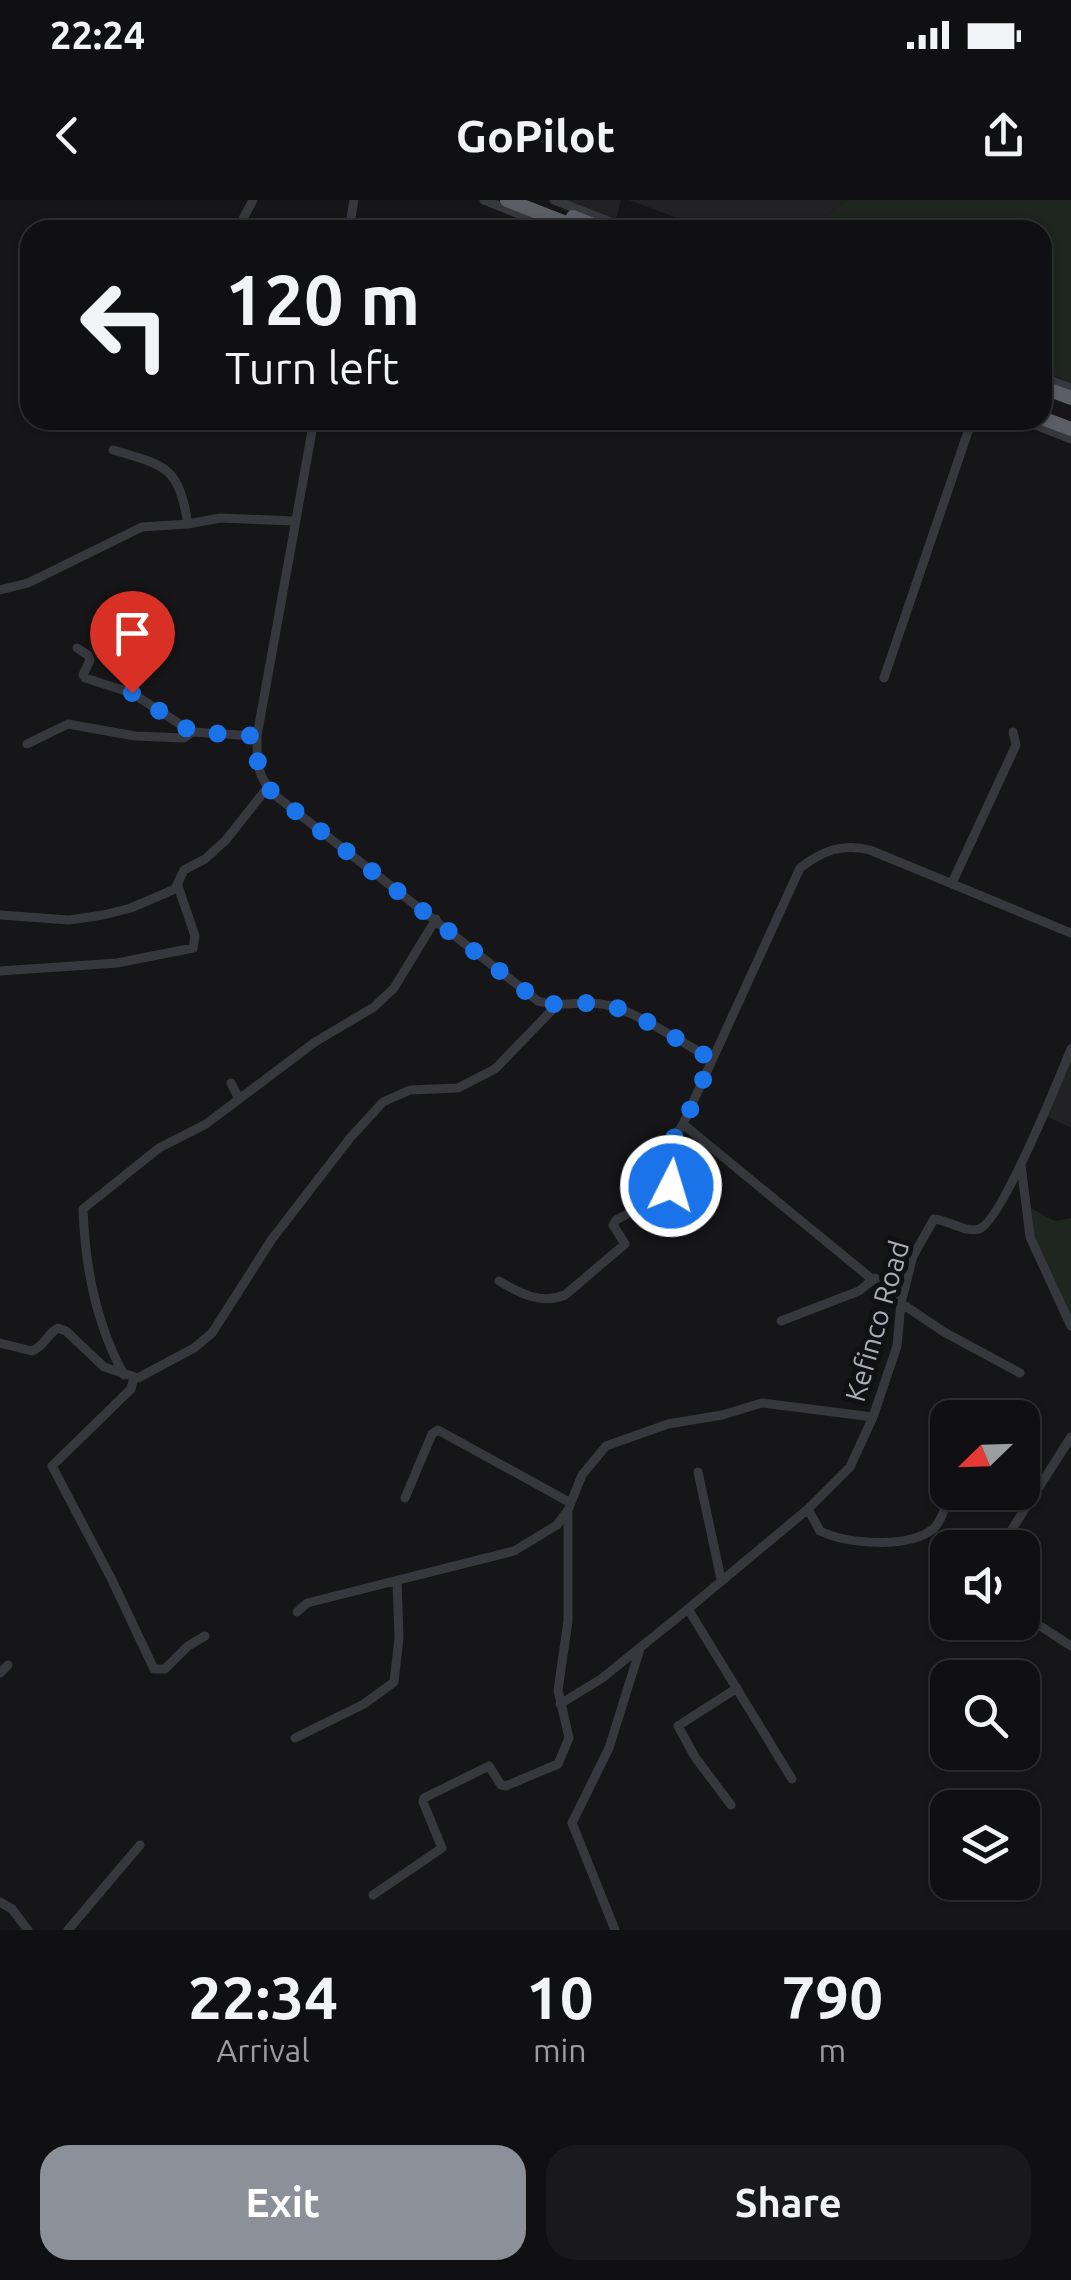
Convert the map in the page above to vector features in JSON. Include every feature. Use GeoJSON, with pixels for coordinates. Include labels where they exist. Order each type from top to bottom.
{"type":"FeatureCollection","features":[{"type":"Feature","properties":{"kind":"highway"},"geometry":{"type":"LineString","coordinates":[[507,200],[558,220]]}},
{"type":"Feature","properties":{"kind":"highway"},"geometry":{"type":"LineString","coordinates":[[531,200],[581,220]]}},
{"type":"Feature","properties":{"kind":"street"},"geometry":{"type":"LineString","coordinates":[[484,200],[534,220]]}},
{"type":"Feature","properties":{"kind":"street"},"geometry":{"type":"LineString","coordinates":[[554,200],[605,220]]}},
{"type":"Feature","properties":{"kind":"street"},"geometry":{"type":"LineString","coordinates":[[312,430],[257,736],[256,765],[267,788],[538,1001],[555,1007],[596,1002],[618,1008],[712,1059]]}},
{"type":"Feature","properties":{"kind":"street"},"geometry":{"type":"LineString","coordinates":[[884,678],[969,430]]}},
{"type":"Feature","properties":{"kind":"street"},"geometry":{"type":"LineString","coordinates":[[114,450],[156,462],[172,474],[182,492],[188,524]]}},
{"type":"Feature","properties":{"kind":"street"},"geometry":{"type":"LineString","coordinates":[[0,590],[28,583],[142,526],[220,518],[294,521]]}},
{"type":"Feature","properties":{"kind":"street"},"geometry":{"type":"LineString","coordinates":[[77,648],[90,660],[85,678],[132,693],[192,732],[257,736]]}},
{"type":"Feature","properties":{"kind":"street"},"geometry":{"type":"LineString","coordinates":[[27,744],[68,724],[135,736],[184,738],[192,732]]}},
{"type":"Feature","properties":{"kind":"street"},"geometry":{"type":"LineString","coordinates":[[952,884],[1016,745],[1012,732]]}},
{"type":"Feature","properties":{"kind":"street"},"geometry":{"type":"LineString","coordinates":[[0,970],[118,963],[193,948],[195,936],[178,886],[184,870],[226,840],[267,788]]}},
{"type":"Feature","properties":{"kind":"street"},"geometry":{"type":"LineString","coordinates":[[498,1282],[526,1296],[556,1299],[625,1244],[613,1225],[616,1220],[668,1193],[674,1138],[684,1124],[800,868],[813,858],[826,851],[855,846],[1071,933]]}},
{"type":"Feature","properties":{"kind":"street"},"geometry":{"type":"LineString","coordinates":[[0,915],[68,920],[103,915],[131,908],[178,886]]}},
{"type":"Feature","properties":{"kind":"street"},"geometry":{"type":"LineString","coordinates":[[205,1636],[188,1646],[165,1669],[154,1669],[52,1466],[131,1389],[129,1376],[108,1345],[94,1302],[82,1208],[159,1148],[206,1124],[315,1042],[374,1007],[394,988],[436,920]]}},
{"type":"Feature","properties":{"kind":"street"},"geometry":{"type":"LineString","coordinates":[[0,1343],[32,1350],[58,1328],[104,1367],[129,1376],[151,1374],[212,1333],[272,1240],[350,1138],[383,1102],[410,1090],[458,1088],[495,1069],[555,1007]]}},
{"type":"Feature","properties":{"kind":"street","name":"Kefinco Road"},"geometry":{"type":"LineString","coordinates":[[560,1704],[601,1679],[688,1609],[808,1509],[850,1467],[873,1418],[897,1346],[901,1303],[913,1256],[932,1221],[938,1218],[980,1230],[986,1225],[1021,1166],[1071,1049]]}},
{"type":"Feature","properties":{"kind":"street"},"geometry":{"type":"LineString","coordinates":[[231,1083],[238,1097]]}},
{"type":"Feature","properties":{"kind":"street"},"geometry":{"type":"LineString","coordinates":[[684,1124],[901,1303],[944,1332],[1020,1373]]}},
{"type":"Feature","properties":{"kind":"street"},"geometry":{"type":"LineString","coordinates":[[1021,1166],[1030,1237],[1071,1326]]}},
{"type":"Feature","properties":{"kind":"street"},"geometry":{"type":"LineString","coordinates":[[781,1321],[845,1297],[875,1278]]}},
{"type":"Feature","properties":{"kind":"street"},"geometry":{"type":"LineString","coordinates":[[298,1612],[307,1603],[514,1551],[557,1526],[592,1459],[606,1446],[668,1424],[722,1416],[762,1403],[873,1418]]}},
{"type":"Feature","properties":{"kind":"street"},"geometry":{"type":"LineString","coordinates":[[405,1498],[432,1434],[438,1430],[568,1506]]}},
{"type":"Feature","properties":{"kind":"street"},"geometry":{"type":"LineString","coordinates":[[1012,1530],[1071,1438]]}},
{"type":"Feature","properties":{"kind":"street"},"geometry":{"type":"LineString","coordinates":[[698,1472],[721,1579]]}},
{"type":"Feature","properties":{"kind":"street"},"geometry":{"type":"LineString","coordinates":[[372,1895],[442,1848],[424,1798],[488,1766],[501,1785],[506,1786],[558,1764],[570,1738],[558,1690],[568,1621],[568,1506]]}},
{"type":"Feature","properties":{"kind":"street"},"geometry":{"type":"LineString","coordinates":[[808,1509],[820,1531],[876,1542],[919,1537],[937,1526],[944,1510]]}},
{"type":"Feature","properties":{"kind":"street"},"geometry":{"type":"LineString","coordinates":[[295,1738],[364,1704],[394,1682],[400,1638],[397,1580]]}},
{"type":"Feature","properties":{"kind":"street"},"geometry":{"type":"LineString","coordinates":[[688,1609],[792,1778]]}},
{"type":"Feature","properties":{"kind":"street"},"geometry":{"type":"LineString","coordinates":[[1040,1626],[1071,1646]]}},
{"type":"Feature","properties":{"kind":"street"},"geometry":{"type":"LineString","coordinates":[[615,1930],[572,1823],[609,1748],[641,1646]]}},
{"type":"Feature","properties":{"kind":"street"},"geometry":{"type":"LineString","coordinates":[[731,1805],[695,1757],[678,1726],[737,1688]]}},
{"type":"Feature","properties":{"kind":"street"},"geometry":{"type":"LineString","coordinates":[[68,1930],[140,1845]]}},
{"type":"Feature","properties":{"kind":"street"},"geometry":{"type":"LineString","coordinates":[[0,1902],[28,1930]]}},
{"type":"Feature","properties":{"kind":"shaded area"},"geometry":{"type":"Polygon","coordinates":[[[557,200],[621,200],[616,220],[557,200]]]}},
{"type":"Feature","properties":{"kind":"shaded area"},"geometry":{"type":"Polygon","coordinates":[[[629,200],[846,200],[822,220],[682,220],[629,200]]]}},
{"type":"Feature","properties":{"kind":"shaded area"},"geometry":{"type":"Polygon","coordinates":[[[846,200],[1071,200],[1071,383],[1052,374],[1052,220],[822,220],[846,200]]]}},
{"type":"Feature","properties":{"kind":"shaded area"},"geometry":{"type":"Polygon","coordinates":[[[1071,1044],[1071,1128],[1042,1114],[1071,1044]]]}},
{"type":"Feature","properties":{"kind":"shaded area"},"geometry":{"type":"Polygon","coordinates":[[[1023,1204],[1055,1221],[1071,1218],[1071,1332],[1029,1239],[1023,1204]]]}},
{"type":"Feature","properties":{"kind":"route"},"geometry":{"type":"LineString","coordinates":[[132,693],[192,732],[257,736],[256,765],[267,788],[538,1001],[555,1007],[596,1002],[618,1008],[712,1059],[674,1138],[671,1186]]}}]}
